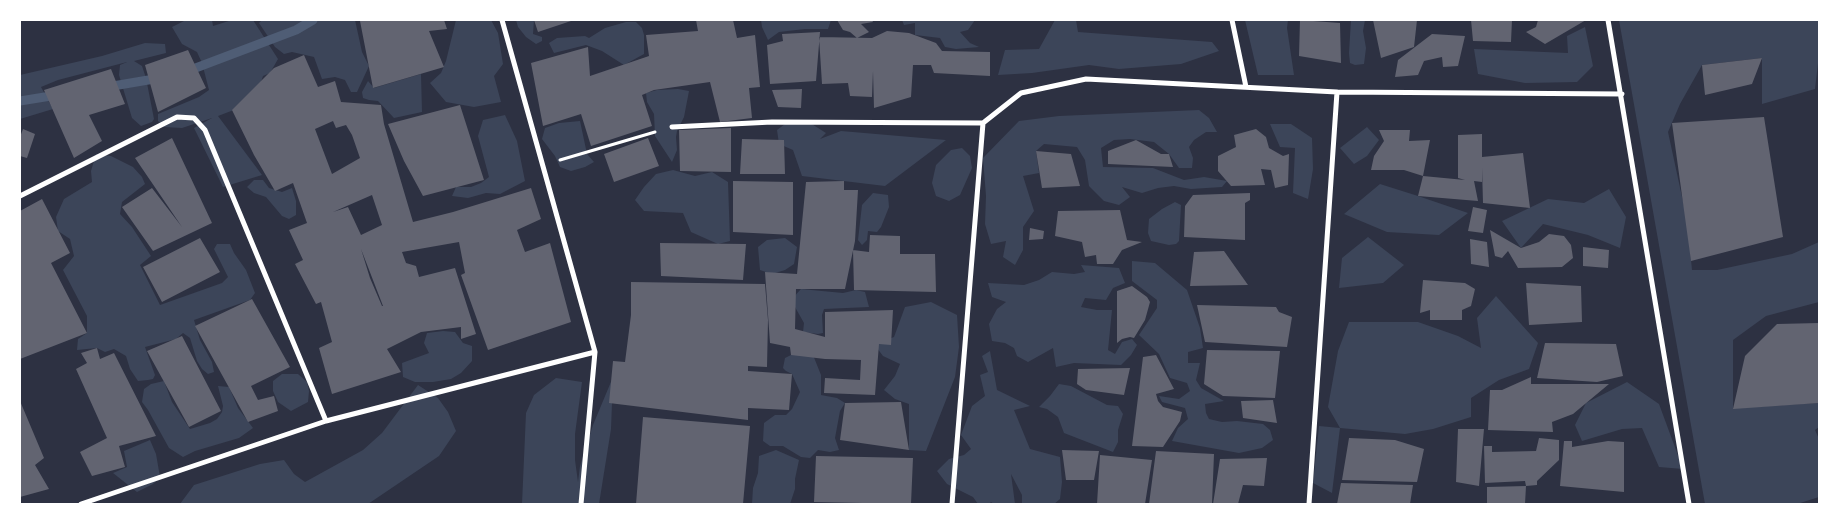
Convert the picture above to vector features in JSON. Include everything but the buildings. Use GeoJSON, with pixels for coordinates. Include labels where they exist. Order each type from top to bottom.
{"type":"FeatureCollection","features":[{"type":"Feature","properties":{"kind":"street"},"geometry":{"type":"LineString","coordinates":[[502,20],[595,352],[581,504]]}},
{"type":"Feature","properties":{"kind":"street"},"geometry":{"type":"LineString","coordinates":[[1232,20],[1246,87]]}},
{"type":"Feature","properties":{"kind":"street"},"geometry":{"type":"LineString","coordinates":[[1608,20],[1622,94],[1689,504]]}},
{"type":"Feature","properties":{"kind":"street"},"geometry":{"type":"LineString","coordinates":[[672,127],[772,122],[983,123],[1021,93],[1086,79],[1337,92],[1622,94]]}},
{"type":"Feature","properties":{"kind":"street"},"geometry":{"type":"LineString","coordinates":[[1309,504],[1337,92]]}},
{"type":"Feature","properties":{"kind":"street"},"geometry":{"type":"LineString","coordinates":[[20,196],[176,117],[194,118],[205,130],[326,421]]}},
{"type":"Feature","properties":{"kind":"street"},"geometry":{"type":"LineString","coordinates":[[952,504],[983,123]]}},
{"type":"Feature","properties":{"kind":"street"},"geometry":{"type":"LineString","coordinates":[[80,504],[326,421],[595,352]]}},
{"type":"Feature","properties":{"kind":"path"},"geometry":{"type":"LineString","coordinates":[[542,165],[672,127]]}},
{"type":"Feature","properties":{"kind":"shaded area"},"geometry":{"type":"Polygon","coordinates":[[[186,20],[212,20],[213,26],[232,20],[253,20],[278,59],[270,73],[263,76],[260,85],[239,108],[218,116],[262,175],[223,187],[194,128],[212,118],[182,128],[164,127],[158,121],[158,114],[199,97],[209,90],[197,52],[182,44],[172,27],[186,20]]]}},
{"type":"Feature","properties":{"kind":"shaded area"},"geometry":{"type":"Polygon","coordinates":[[[262,20],[355,20],[362,52],[369,66],[357,92],[351,92],[345,80],[335,77],[322,79],[314,57],[292,52],[284,54],[275,47],[259,23],[262,20]]]}},
{"type":"Feature","properties":{"kind":"shaded area"},"geometry":{"type":"Polygon","coordinates":[[[456,20],[491,20],[498,33],[503,64],[494,76],[501,102],[474,107],[446,102],[430,83],[441,73],[446,61],[456,20]]]}},
{"type":"Feature","properties":{"kind":"shaded area"},"geometry":{"type":"Polygon","coordinates":[[[516,20],[534,20],[533,34],[542,37],[542,41],[536,44],[526,37],[518,27],[516,20]]]}},
{"type":"Feature","properties":{"kind":"shaded area"},"geometry":{"type":"Polygon","coordinates":[[[761,20],[831,20],[828,29],[779,32],[768,40],[761,20]]]}},
{"type":"Feature","properties":{"kind":"shaded area"},"geometry":{"type":"Polygon","coordinates":[[[902,20],[975,20],[968,30],[960,32],[970,43],[979,47],[956,49],[945,47],[940,38],[915,35],[915,23],[904,25],[902,20]]]}},
{"type":"Feature","properties":{"kind":"shaded area"},"geometry":{"type":"Polygon","coordinates":[[[1055,20],[1076,20],[1078,32],[1212,42],[1219,51],[1181,64],[1119,69],[1089,65],[1032,73],[998,75],[1005,50],[1039,49],[1055,20]]]}},
{"type":"Feature","properties":{"kind":"shaded area"},"geometry":{"type":"Polygon","coordinates":[[[1245,20],[1288,20],[1287,28],[1294,75],[1258,75],[1245,20]]]}},
{"type":"Feature","properties":{"kind":"shaded area"},"geometry":{"type":"Polygon","coordinates":[[[1351,20],[1365,20],[1363,31],[1366,48],[1364,64],[1355,65],[1350,63],[1351,20]]]}},
{"type":"Feature","properties":{"kind":"shaded area"},"geometry":{"type":"Polygon","coordinates":[[[1619,20],[1819,20],[1819,55],[1815,89],[1762,104],[1762,58],[1702,65],[1680,104],[1668,132],[1687,220],[1692,270],[1717,270],[1792,254],[1819,242],[1819,302],[1766,316],[1733,340],[1733,408],[1819,403],[1819,427],[1815,430],[1819,439],[1819,497],[1797,504],[1705,504],[1619,20]]]}},
{"type":"Feature","properties":{"kind":"shaded area"},"geometry":{"type":"Polygon","coordinates":[[[626,22],[636,22],[642,28],[644,54],[624,65],[602,51],[586,45],[554,53],[549,43],[557,38],[585,36],[589,38],[605,28],[626,22]]]}},
{"type":"Feature","properties":{"kind":"shaded area"},"geometry":{"type":"Polygon","coordinates":[[[1585,27],[1593,66],[1577,82],[1525,83],[1478,74],[1474,49],[1568,53],[1567,36],[1585,27]]]}},
{"type":"Feature","properties":{"kind":"shaded area"},"geometry":{"type":"Polygon","coordinates":[[[145,43],[165,44],[166,53],[134,61],[142,66],[146,78],[154,119],[152,122],[141,126],[132,118],[119,75],[120,65],[127,62],[58,80],[41,87],[53,109],[20,119],[20,75],[102,56],[145,43]]]}},
{"type":"Feature","properties":{"kind":"shaded area"},"geometry":{"type":"Polygon","coordinates":[[[421,74],[422,112],[394,118],[378,101],[363,98],[362,92],[368,81],[374,88],[421,74]]]}},
{"type":"Feature","properties":{"kind":"shaded area"},"geometry":{"type":"Polygon","coordinates":[[[678,89],[689,91],[684,117],[677,131],[677,150],[672,162],[655,136],[654,114],[647,102],[646,93],[657,90],[678,89]]]}},
{"type":"Feature","properties":{"kind":"shaded area"},"geometry":{"type":"Polygon","coordinates":[[[1199,110],[1209,118],[1217,132],[1206,132],[1194,140],[1189,147],[1193,158],[1192,168],[1179,168],[1169,154],[1154,142],[1130,139],[1114,140],[1101,148],[1103,167],[1153,168],[1184,180],[1204,177],[1227,181],[1222,187],[1191,189],[1174,186],[1142,193],[1122,187],[1130,197],[1119,205],[1104,201],[1089,186],[1085,160],[1077,147],[1044,144],[1036,151],[1039,173],[1023,176],[1034,211],[1023,227],[1023,250],[1015,265],[1003,257],[1006,241],[991,244],[985,224],[986,196],[983,158],[1019,121],[1059,116],[1199,110]]]}},
{"type":"Feature","properties":{"kind":"shaded area"},"geometry":{"type":"Polygon","coordinates":[[[505,115],[517,141],[525,181],[500,194],[486,193],[468,198],[452,196],[456,187],[471,187],[489,177],[478,136],[483,120],[505,115]]]}},
{"type":"Feature","properties":{"kind":"shaded area"},"geometry":{"type":"Polygon","coordinates":[[[580,121],[587,154],[594,162],[571,171],[560,167],[555,156],[542,139],[545,128],[559,123],[580,121]]]}},
{"type":"Feature","properties":{"kind":"shaded area"},"geometry":{"type":"Polygon","coordinates":[[[789,121],[807,121],[826,133],[820,139],[841,131],[946,140],[885,186],[802,176],[793,150],[779,144],[777,130],[789,121]]]}},
{"type":"Feature","properties":{"kind":"shaded area"},"geometry":{"type":"Polygon","coordinates":[[[1270,124],[1291,124],[1312,138],[1313,169],[1308,199],[1293,193],[1295,148],[1280,147],[1270,124]]]}},
{"type":"Feature","properties":{"kind":"shaded area"},"geometry":{"type":"Polygon","coordinates":[[[1367,127],[1379,140],[1367,156],[1354,164],[1340,148],[1367,127]]]}},
{"type":"Feature","properties":{"kind":"shaded area"},"geometry":{"type":"Polygon","coordinates":[[[962,148],[970,156],[972,168],[960,195],[949,201],[936,196],[932,183],[936,165],[951,150],[962,148]]]}},
{"type":"Feature","properties":{"kind":"shaded area"},"geometry":{"type":"Polygon","coordinates":[[[96,154],[111,156],[133,167],[142,177],[145,184],[122,202],[120,214],[132,227],[151,256],[140,265],[160,305],[222,283],[228,277],[214,249],[217,244],[230,244],[246,270],[255,293],[250,300],[194,320],[200,340],[212,362],[214,372],[208,374],[202,369],[197,361],[190,338],[183,333],[176,339],[145,347],[155,375],[153,379],[148,380],[138,381],[130,369],[126,356],[114,349],[105,352],[97,348],[77,350],[78,339],[87,333],[87,316],[63,270],[74,256],[70,239],[58,231],[56,217],[64,199],[92,182],[91,171],[96,154]]]}},
{"type":"Feature","properties":{"kind":"shaded area"},"geometry":{"type":"Polygon","coordinates":[[[673,170],[695,176],[712,172],[728,182],[730,241],[718,244],[691,232],[683,213],[644,211],[635,200],[656,174],[673,170]]]}},
{"type":"Feature","properties":{"kind":"shaded area"},"geometry":{"type":"Polygon","coordinates":[[[254,180],[263,180],[269,188],[282,192],[292,188],[296,201],[296,215],[289,219],[282,216],[266,197],[254,193],[247,187],[254,180]]]}},
{"type":"Feature","properties":{"kind":"shaded area"},"geometry":{"type":"Polygon","coordinates":[[[1380,184],[1468,213],[1439,235],[1387,232],[1344,214],[1380,184]]]}},
{"type":"Feature","properties":{"kind":"shaded area"},"geometry":{"type":"Polygon","coordinates":[[[1609,189],[1626,217],[1620,248],[1588,235],[1543,224],[1521,248],[1502,221],[1548,199],[1584,203],[1609,189]]]}},
{"type":"Feature","properties":{"kind":"shaded area"},"geometry":{"type":"Polygon","coordinates":[[[873,193],[888,195],[889,207],[881,227],[877,232],[868,231],[867,240],[862,245],[858,240],[862,205],[873,193]]]}},
{"type":"Feature","properties":{"kind":"shaded area"},"geometry":{"type":"Polygon","coordinates":[[[1175,202],[1181,205],[1179,241],[1176,244],[1169,245],[1151,241],[1148,233],[1149,219],[1175,202]]]}},
{"type":"Feature","properties":{"kind":"shaded area"},"geometry":{"type":"Polygon","coordinates":[[[1368,237],[1404,265],[1383,283],[1339,288],[1342,258],[1368,237]]]}},
{"type":"Feature","properties":{"kind":"shaded area"},"geometry":{"type":"Polygon","coordinates":[[[785,238],[797,247],[794,264],[785,270],[772,274],[760,270],[758,247],[767,240],[785,238]]]}},
{"type":"Feature","properties":{"kind":"shaded area"},"geometry":{"type":"Polygon","coordinates":[[[1132,261],[1155,263],[1187,290],[1200,328],[1203,348],[1188,352],[1188,363],[1200,363],[1196,380],[1201,388],[1224,401],[1205,404],[1209,419],[1222,422],[1237,421],[1263,424],[1270,430],[1273,440],[1262,448],[1239,453],[1172,441],[1178,428],[1188,419],[1185,408],[1162,402],[1159,396],[1179,399],[1190,391],[1187,383],[1170,378],[1159,354],[1139,335],[1157,308],[1157,300],[1132,281],[1132,261]]]}},
{"type":"Feature","properties":{"kind":"shaded area"},"geometry":{"type":"Polygon","coordinates":[[[1081,265],[1119,268],[1125,283],[1113,288],[1106,300],[1085,298],[1081,307],[1112,310],[1108,350],[1115,354],[1122,342],[1132,339],[1137,345],[1131,355],[1121,365],[1074,363],[1056,367],[1053,348],[1028,362],[1017,356],[1014,348],[1005,343],[992,341],[989,324],[997,309],[1006,302],[992,297],[988,283],[1024,285],[1039,280],[1052,272],[1074,274],[1085,272],[1081,265]]]}},
{"type":"Feature","properties":{"kind":"shaded area"},"geometry":{"type":"Polygon","coordinates":[[[801,289],[843,293],[856,290],[865,292],[869,307],[824,309],[822,315],[823,333],[803,332],[804,323],[791,300],[801,289]]]}},
{"type":"Feature","properties":{"kind":"shaded area"},"geometry":{"type":"Polygon","coordinates":[[[1496,296],[1538,343],[1529,369],[1499,380],[1471,398],[1471,417],[1433,429],[1405,434],[1340,428],[1328,407],[1338,351],[1349,322],[1418,322],[1458,336],[1481,348],[1477,318],[1496,296]]]}},
{"type":"Feature","properties":{"kind":"shaded area"},"geometry":{"type":"Polygon","coordinates":[[[931,302],[957,315],[959,347],[955,377],[926,451],[909,450],[909,404],[895,399],[884,390],[895,376],[900,364],[883,356],[874,344],[894,337],[905,307],[931,302]]]}},
{"type":"Feature","properties":{"kind":"shaded area"},"geometry":{"type":"Polygon","coordinates":[[[455,332],[463,343],[472,346],[472,361],[461,373],[451,379],[415,382],[403,377],[402,363],[429,353],[424,343],[427,333],[455,332]]]}},
{"type":"Feature","properties":{"kind":"shaded area"},"geometry":{"type":"Polygon","coordinates":[[[990,351],[997,390],[1030,406],[1014,410],[1030,449],[1060,457],[1062,482],[1060,499],[1054,504],[1022,504],[1022,495],[1011,474],[1015,504],[994,504],[991,502],[989,504],[978,504],[973,497],[947,484],[937,471],[949,459],[964,455],[971,449],[961,435],[972,406],[985,396],[980,375],[988,372],[982,356],[990,351]]]}},
{"type":"Feature","properties":{"kind":"shaded area"},"geometry":{"type":"Polygon","coordinates":[[[791,355],[813,355],[821,375],[821,395],[837,398],[845,403],[840,411],[835,438],[839,450],[830,452],[818,450],[810,458],[801,457],[783,446],[770,446],[763,441],[764,423],[775,415],[786,415],[792,409],[800,392],[792,374],[783,368],[785,358],[791,355]]]}},
{"type":"Feature","properties":{"kind":"shaded area"},"geometry":{"type":"Polygon","coordinates":[[[282,374],[298,374],[307,382],[309,391],[308,402],[291,411],[278,402],[273,391],[273,381],[282,374]]]}},
{"type":"Feature","properties":{"kind":"shaded area"},"geometry":{"type":"Polygon","coordinates":[[[613,377],[611,429],[599,504],[522,504],[526,413],[534,395],[556,378],[582,382],[575,434],[575,460],[578,482],[580,466],[593,425],[613,377]]]}},
{"type":"Feature","properties":{"kind":"shaded area"},"geometry":{"type":"Polygon","coordinates":[[[164,381],[172,402],[190,429],[210,423],[217,419],[222,412],[223,406],[218,386],[229,387],[238,408],[253,428],[239,438],[195,451],[183,457],[169,448],[142,402],[144,389],[151,384],[164,381]]]}},
{"type":"Feature","properties":{"kind":"shaded area"},"geometry":{"type":"Polygon","coordinates":[[[1627,382],[1659,404],[1683,469],[1659,467],[1642,428],[1622,429],[1582,441],[1575,425],[1586,403],[1627,382]]]}},
{"type":"Feature","properties":{"kind":"shaded area"},"geometry":{"type":"Polygon","coordinates":[[[1059,384],[1071,386],[1107,405],[1118,406],[1123,414],[1118,430],[1118,442],[1113,452],[1064,433],[1058,417],[1047,409],[1039,407],[1059,384]]]}},
{"type":"Feature","properties":{"kind":"shaded area"},"geometry":{"type":"Polygon","coordinates":[[[418,385],[438,398],[448,412],[456,431],[439,456],[368,504],[180,504],[194,485],[260,464],[284,460],[294,474],[305,482],[363,450],[382,433],[418,385]]]}},
{"type":"Feature","properties":{"kind":"shaded area"},"geometry":{"type":"Polygon","coordinates":[[[1319,426],[1340,428],[1332,493],[1313,483],[1319,426]]]}},
{"type":"Feature","properties":{"kind":"shaded area"},"geometry":{"type":"Polygon","coordinates":[[[150,440],[156,454],[160,477],[153,484],[137,492],[113,473],[127,467],[124,451],[150,440]]]}},
{"type":"Feature","properties":{"kind":"shaded area"},"geometry":{"type":"Polygon","coordinates":[[[776,450],[799,460],[795,489],[790,504],[752,504],[759,456],[776,450]]]}},
{"type":"Feature","properties":{"kind":"waterway"},"geometry":{"type":"LineString","coordinates":[[185,72],[296,30],[313,20]]}},
{"type":"Feature","properties":{"kind":"waterway"},"geometry":{"type":"LineString","coordinates":[[107,87],[160,78]]}},
{"type":"Feature","properties":{"kind":"waterway"},"geometry":{"type":"LineString","coordinates":[[20,101],[57,95]]}}]}
